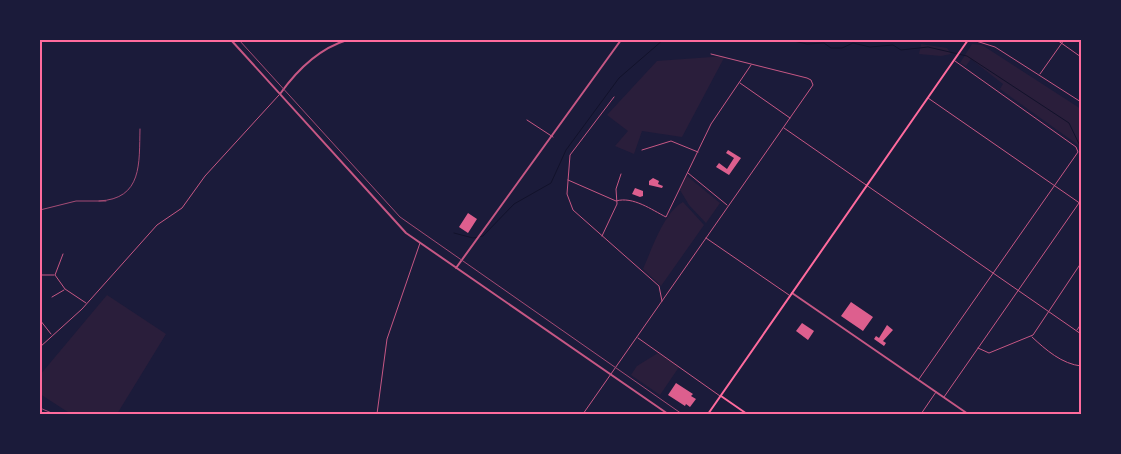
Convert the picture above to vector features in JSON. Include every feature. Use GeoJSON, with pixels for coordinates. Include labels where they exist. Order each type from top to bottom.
{"type":"FeatureCollection","features":[{"type":"Feature","properties":{"kind":"main road"},"geometry":{"type":"LineString","coordinates":[[708,414],[967,41]]}},
{"type":"Feature","properties":{"kind":"main road"},"geometry":{"type":"LineString","coordinates":[[721,396],[747,414]]}},
{"type":"Feature","properties":{"kind":"street"},"geometry":{"type":"LineString","coordinates":[[231,40],[397,224],[420,243],[668,414]]}},
{"type":"Feature","properties":{"kind":"street"},"geometry":{"type":"LineString","coordinates":[[40,347],[86,303],[157,225],[182,208],[205,176],[310,60],[326,48],[347,40]]}},
{"type":"Feature","properties":{"kind":"street"},"geometry":{"type":"LineString","coordinates":[[456,268],[621,40]]}},
{"type":"Feature","properties":{"kind":"street"},"geometry":{"type":"LineString","coordinates":[[973,40],[995,46],[1081,102]]}},
{"type":"Feature","properties":{"kind":"street"},"geometry":{"type":"LineString","coordinates":[[1057,40],[1081,57]]}},
{"type":"Feature","properties":{"kind":"street"},"geometry":{"type":"LineString","coordinates":[[1040,75],[1064,40]]}},
{"type":"Feature","properties":{"kind":"street"},"geometry":{"type":"LineString","coordinates":[[583,414],[813,83],[807,78],[711,54]]}},
{"type":"Feature","properties":{"kind":"street"},"geometry":{"type":"LineString","coordinates":[[918,380],[1078,149],[1050,126],[954,61]]}},
{"type":"Feature","properties":{"kind":"street"},"geometry":{"type":"LineString","coordinates":[[568,180],[616,201],[627,200],[649,207],[666,217],[711,124],[752,65]]}},
{"type":"Feature","properties":{"kind":"street"},"geometry":{"type":"LineString","coordinates":[[740,82],[790,118]]}},
{"type":"Feature","properties":{"kind":"street"},"geometry":{"type":"LineString","coordinates":[[614,97],[570,156],[567,194],[571,207],[658,286],[662,301]]}},
{"type":"Feature","properties":{"kind":"street"},"geometry":{"type":"LineString","coordinates":[[928,98],[1080,204],[944,397]]}},
{"type":"Feature","properties":{"kind":"street"},"geometry":{"type":"LineString","coordinates":[[527,120],[553,136]]}},
{"type":"Feature","properties":{"kind":"street"},"geometry":{"type":"LineString","coordinates":[[783,128],[1081,334]]}},
{"type":"Feature","properties":{"kind":"street"},"geometry":{"type":"LineString","coordinates":[[642,150],[661,146],[671,141],[699,152]]}},
{"type":"Feature","properties":{"kind":"street"},"geometry":{"type":"LineString","coordinates":[[688,172],[728,206]]}},
{"type":"Feature","properties":{"kind":"street"},"geometry":{"type":"LineString","coordinates":[[602,236],[616,201],[616,189],[621,174]]}},
{"type":"Feature","properties":{"kind":"street"},"geometry":{"type":"LineString","coordinates":[[706,238],[968,414]]}},
{"type":"Feature","properties":{"kind":"street"},"geometry":{"type":"LineString","coordinates":[[377,414],[387,339],[420,243]]}},
{"type":"Feature","properties":{"kind":"street"},"geometry":{"type":"LineString","coordinates":[[55,276],[63,254]]}},
{"type":"Feature","properties":{"kind":"street"},"geometry":{"type":"LineString","coordinates":[[978,348],[989,353],[1032,337],[1081,263]]}},
{"type":"Feature","properties":{"kind":"street"},"geometry":{"type":"LineString","coordinates":[[40,275],[55,276],[65,289],[86,303]]}},
{"type":"Feature","properties":{"kind":"street"},"geometry":{"type":"LineString","coordinates":[[52,297],[65,289]]}},
{"type":"Feature","properties":{"kind":"street"},"geometry":{"type":"LineString","coordinates":[[40,320],[52,334]]}},
{"type":"Feature","properties":{"kind":"street"},"geometry":{"type":"LineString","coordinates":[[1076,331],[1081,324]]}},
{"type":"Feature","properties":{"kind":"street"},"geometry":{"type":"LineString","coordinates":[[637,337],[721,396]]}},
{"type":"Feature","properties":{"kind":"street"},"geometry":{"type":"LineString","coordinates":[[1032,337],[1060,359],[1071,365],[1081,366]]}},
{"type":"Feature","properties":{"kind":"street"},"geometry":{"type":"LineString","coordinates":[[921,414],[936,392]]}},
{"type":"Feature","properties":{"kind":"shaded area"},"geometry":{"type":"Polygon","coordinates":[[[921,44],[947,48],[951,54],[941,56],[919,54],[921,44]]]}},
{"type":"Feature","properties":{"kind":"shaded area"},"geometry":{"type":"Polygon","coordinates":[[[972,44],[982,45],[1081,109],[1081,147],[1000,89],[1003,84],[971,59],[966,66],[960,63],[972,44]]]}},
{"type":"Feature","properties":{"kind":"shaded area"},"geometry":{"type":"Polygon","coordinates":[[[725,56],[682,137],[642,131],[634,154],[615,146],[628,131],[607,115],[657,61],[725,56]]]}},
{"type":"Feature","properties":{"kind":"shaded area"},"geometry":{"type":"Polygon","coordinates":[[[687,176],[720,203],[706,223],[689,205],[680,190],[687,176]]]}},
{"type":"Feature","properties":{"kind":"shaded area"},"geometry":{"type":"Polygon","coordinates":[[[683,202],[704,225],[661,286],[643,269],[664,222],[676,207],[683,202]]]}},
{"type":"Feature","properties":{"kind":"shaded area"},"geometry":{"type":"Polygon","coordinates":[[[107,295],[166,334],[117,414],[71,414],[40,394],[40,375],[107,295]]]}},
{"type":"Feature","properties":{"kind":"shaded area"},"geometry":{"type":"Polygon","coordinates":[[[658,353],[679,367],[660,395],[631,375],[637,366],[658,353]]]}},
{"type":"Feature","properties":{"kind":"building"},"geometry":{"type":"Polygon","coordinates":[[[728,150],[741,158],[729,175],[716,167],[719,163],[727,169],[734,158],[726,153],[728,150]]]}},
{"type":"Feature","properties":{"kind":"building"},"geometry":{"type":"Polygon","coordinates":[[[653,178],[659,181],[658,184],[663,186],[662,188],[649,185],[649,181],[653,178]]]}},
{"type":"Feature","properties":{"kind":"building"},"geometry":{"type":"Polygon","coordinates":[[[635,188],[643,191],[643,196],[640,197],[632,194],[635,188]]]}},
{"type":"Feature","properties":{"kind":"building"},"geometry":{"type":"Polygon","coordinates":[[[468,213],[477,219],[468,233],[459,227],[468,213]]]}},
{"type":"Feature","properties":{"kind":"building"},"geometry":{"type":"Polygon","coordinates":[[[851,302],[873,317],[863,331],[841,316],[851,302]]]}},
{"type":"Feature","properties":{"kind":"building"},"geometry":{"type":"Polygon","coordinates":[[[802,323],[814,331],[808,340],[796,331],[802,323]]]}},
{"type":"Feature","properties":{"kind":"building"},"geometry":{"type":"Polygon","coordinates":[[[887,325],[893,330],[883,341],[886,343],[884,346],[874,339],[876,336],[879,338],[887,325]]]}},
{"type":"Feature","properties":{"kind":"building"},"geometry":{"type":"Polygon","coordinates":[[[676,383],[693,394],[691,396],[696,399],[690,407],[686,404],[685,406],[668,395],[676,383]]]}},
{"type":"Feature","properties":{"kind":"waterway"},"geometry":{"type":"LineString","coordinates":[[454,233],[473,238],[483,236],[514,204],[551,183],[566,150],[619,78],[663,40]]}},
{"type":"Feature","properties":{"kind":"waterway"},"geometry":{"type":"LineString","coordinates":[[789,40],[807,44],[824,43],[831,48],[842,48],[853,43],[870,47],[893,45],[901,50],[928,47],[967,56],[1069,123],[1081,148]]}},
{"type":"Feature","properties":{"kind":"tram line"},"geometry":{"type":"LineString","coordinates":[[239,40],[400,217],[682,414]]}},
{"type":"Feature","properties":{"kind":"railway"},"geometry":{"type":"LineString","coordinates":[[99,201],[113,199],[124,194],[131,186],[136,177],[138,166],[140,129]]}},
{"type":"Feature","properties":{"kind":"railway"},"geometry":{"type":"LineString","coordinates":[[40,210],[76,201],[106,201]]}},
{"type":"Feature","properties":{"kind":"railway"},"geometry":{"type":"LineString","coordinates":[[40,408],[54,414]]}}]}
